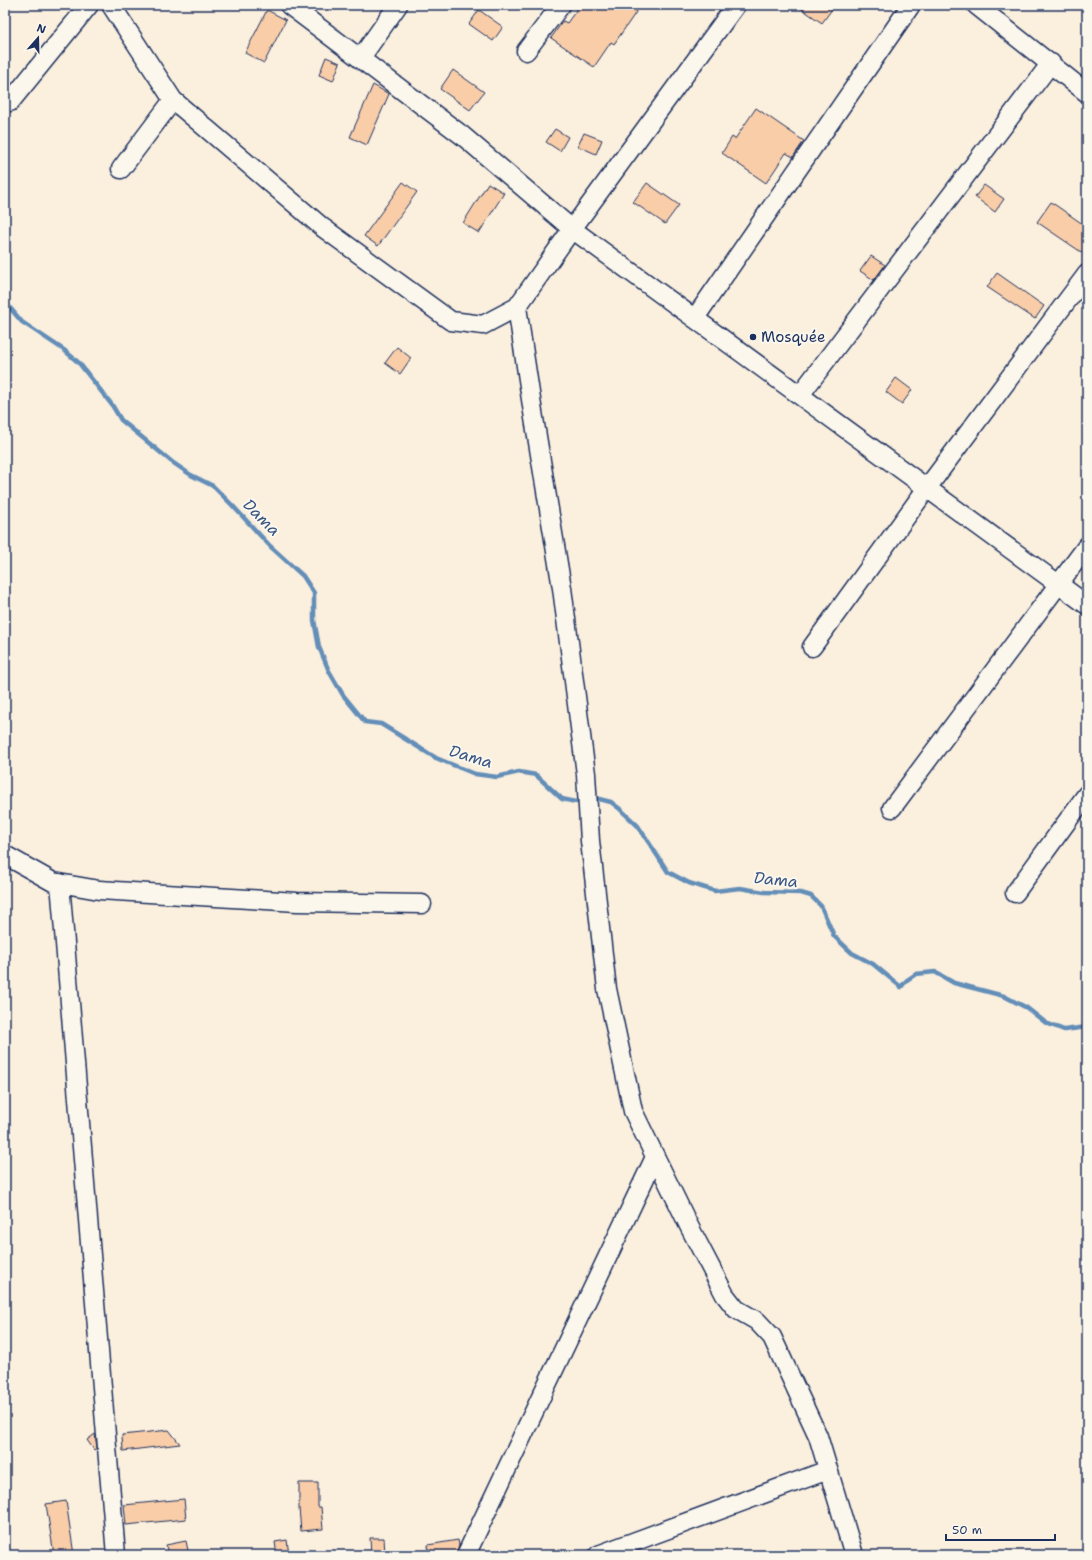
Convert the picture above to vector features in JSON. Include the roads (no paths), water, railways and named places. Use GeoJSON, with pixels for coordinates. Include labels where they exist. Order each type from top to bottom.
{"type":"FeatureCollection","features":[{"type":"Feature","properties":{"kind":"street"},"geometry":{"type":"LineString","coordinates":[[10,102],[89,5]]}},
{"type":"Feature","properties":{"kind":"street"},"geometry":{"type":"LineString","coordinates":[[111,5],[173,100],[322,226],[451,321],[484,325],[517,307],[572,229],[736,5]]}},
{"type":"Feature","properties":{"kind":"street"},"geometry":{"type":"LineString","coordinates":[[289,5],[463,136],[572,229],[1087,605]]}},
{"type":"Feature","properties":{"kind":"street"},"geometry":{"type":"LineString","coordinates":[[360,59],[398,5]]}},
{"type":"Feature","properties":{"kind":"street"},"geometry":{"type":"LineString","coordinates":[[526,51],[561,5]]}},
{"type":"Feature","properties":{"kind":"street"},"geometry":{"type":"LineString","coordinates":[[694,318],[911,5]]}},
{"type":"Feature","properties":{"kind":"street"},"geometry":{"type":"LineString","coordinates":[[976,5],[1087,93]]}},
{"type":"Feature","properties":{"kind":"street"},"geometry":{"type":"LineString","coordinates":[[800,395],[1050,63]]}},
{"type":"Feature","properties":{"kind":"street"},"geometry":{"type":"LineString","coordinates":[[121,169],[173,100]]}},
{"type":"Feature","properties":{"kind":"street"},"geometry":{"type":"LineString","coordinates":[[812,648],[927,488],[1087,274]]}},
{"type":"Feature","properties":{"kind":"street"},"geometry":{"type":"LineString","coordinates":[[517,307],[562,588],[586,774],[590,841],[606,989],[633,1110],[689,1226],[725,1295],[736,1309],[757,1321],[772,1337],[818,1436],[854,1555]]}},
{"type":"Feature","properties":{"kind":"street"},"geometry":{"type":"LineString","coordinates":[[892,808],[1087,546]]}},
{"type":"Feature","properties":{"kind":"street"},"geometry":{"type":"LineString","coordinates":[[1015,893],[1087,794]]}},
{"type":"Feature","properties":{"kind":"street"},"geometry":{"type":"LineString","coordinates":[[5,855],[53,882],[99,890],[297,902],[422,904]]}},
{"type":"Feature","properties":{"kind":"street"},"geometry":{"type":"LineString","coordinates":[[60,883],[116,1555]]}},
{"type":"Feature","properties":{"kind":"street"},"geometry":{"type":"LineString","coordinates":[[466,1555],[655,1157]]}},
{"type":"Feature","properties":{"kind":"street"},"geometry":{"type":"LineString","coordinates":[[598,1555],[828,1470]]}},
{"type":"Feature","properties":{"kind":"waterway","name":"Dama"},"geometry":{"type":"LineString","coordinates":[[5,302],[22,322],[64,350],[79,363],[112,405],[121,420],[172,462],[191,475],[213,486],[270,546],[303,576],[314,593],[314,620],[319,647],[329,671],[343,695],[365,722],[381,724],[436,758],[475,774],[497,777],[519,772],[536,775],[562,799],[576,802],[584,799]]}},
{"type":"Feature","properties":{"kind":"waterway","name":"Dama"},"geometry":{"type":"LineString","coordinates":[[591,797],[611,802],[620,809],[638,826],[668,872],[689,883],[715,891],[740,888],[764,892],[801,893],[811,896],[821,906],[834,936],[852,953],[873,964],[901,987],[907,980],[916,974],[935,972],[954,983],[1004,996],[1027,1008],[1046,1023],[1064,1030],[1087,1027]]}},
{"type":"Feature","properties":{"kind":"place","name":"Mosquée"},"geometry":{"type":"Point","coordinates":[753,337]}}]}
